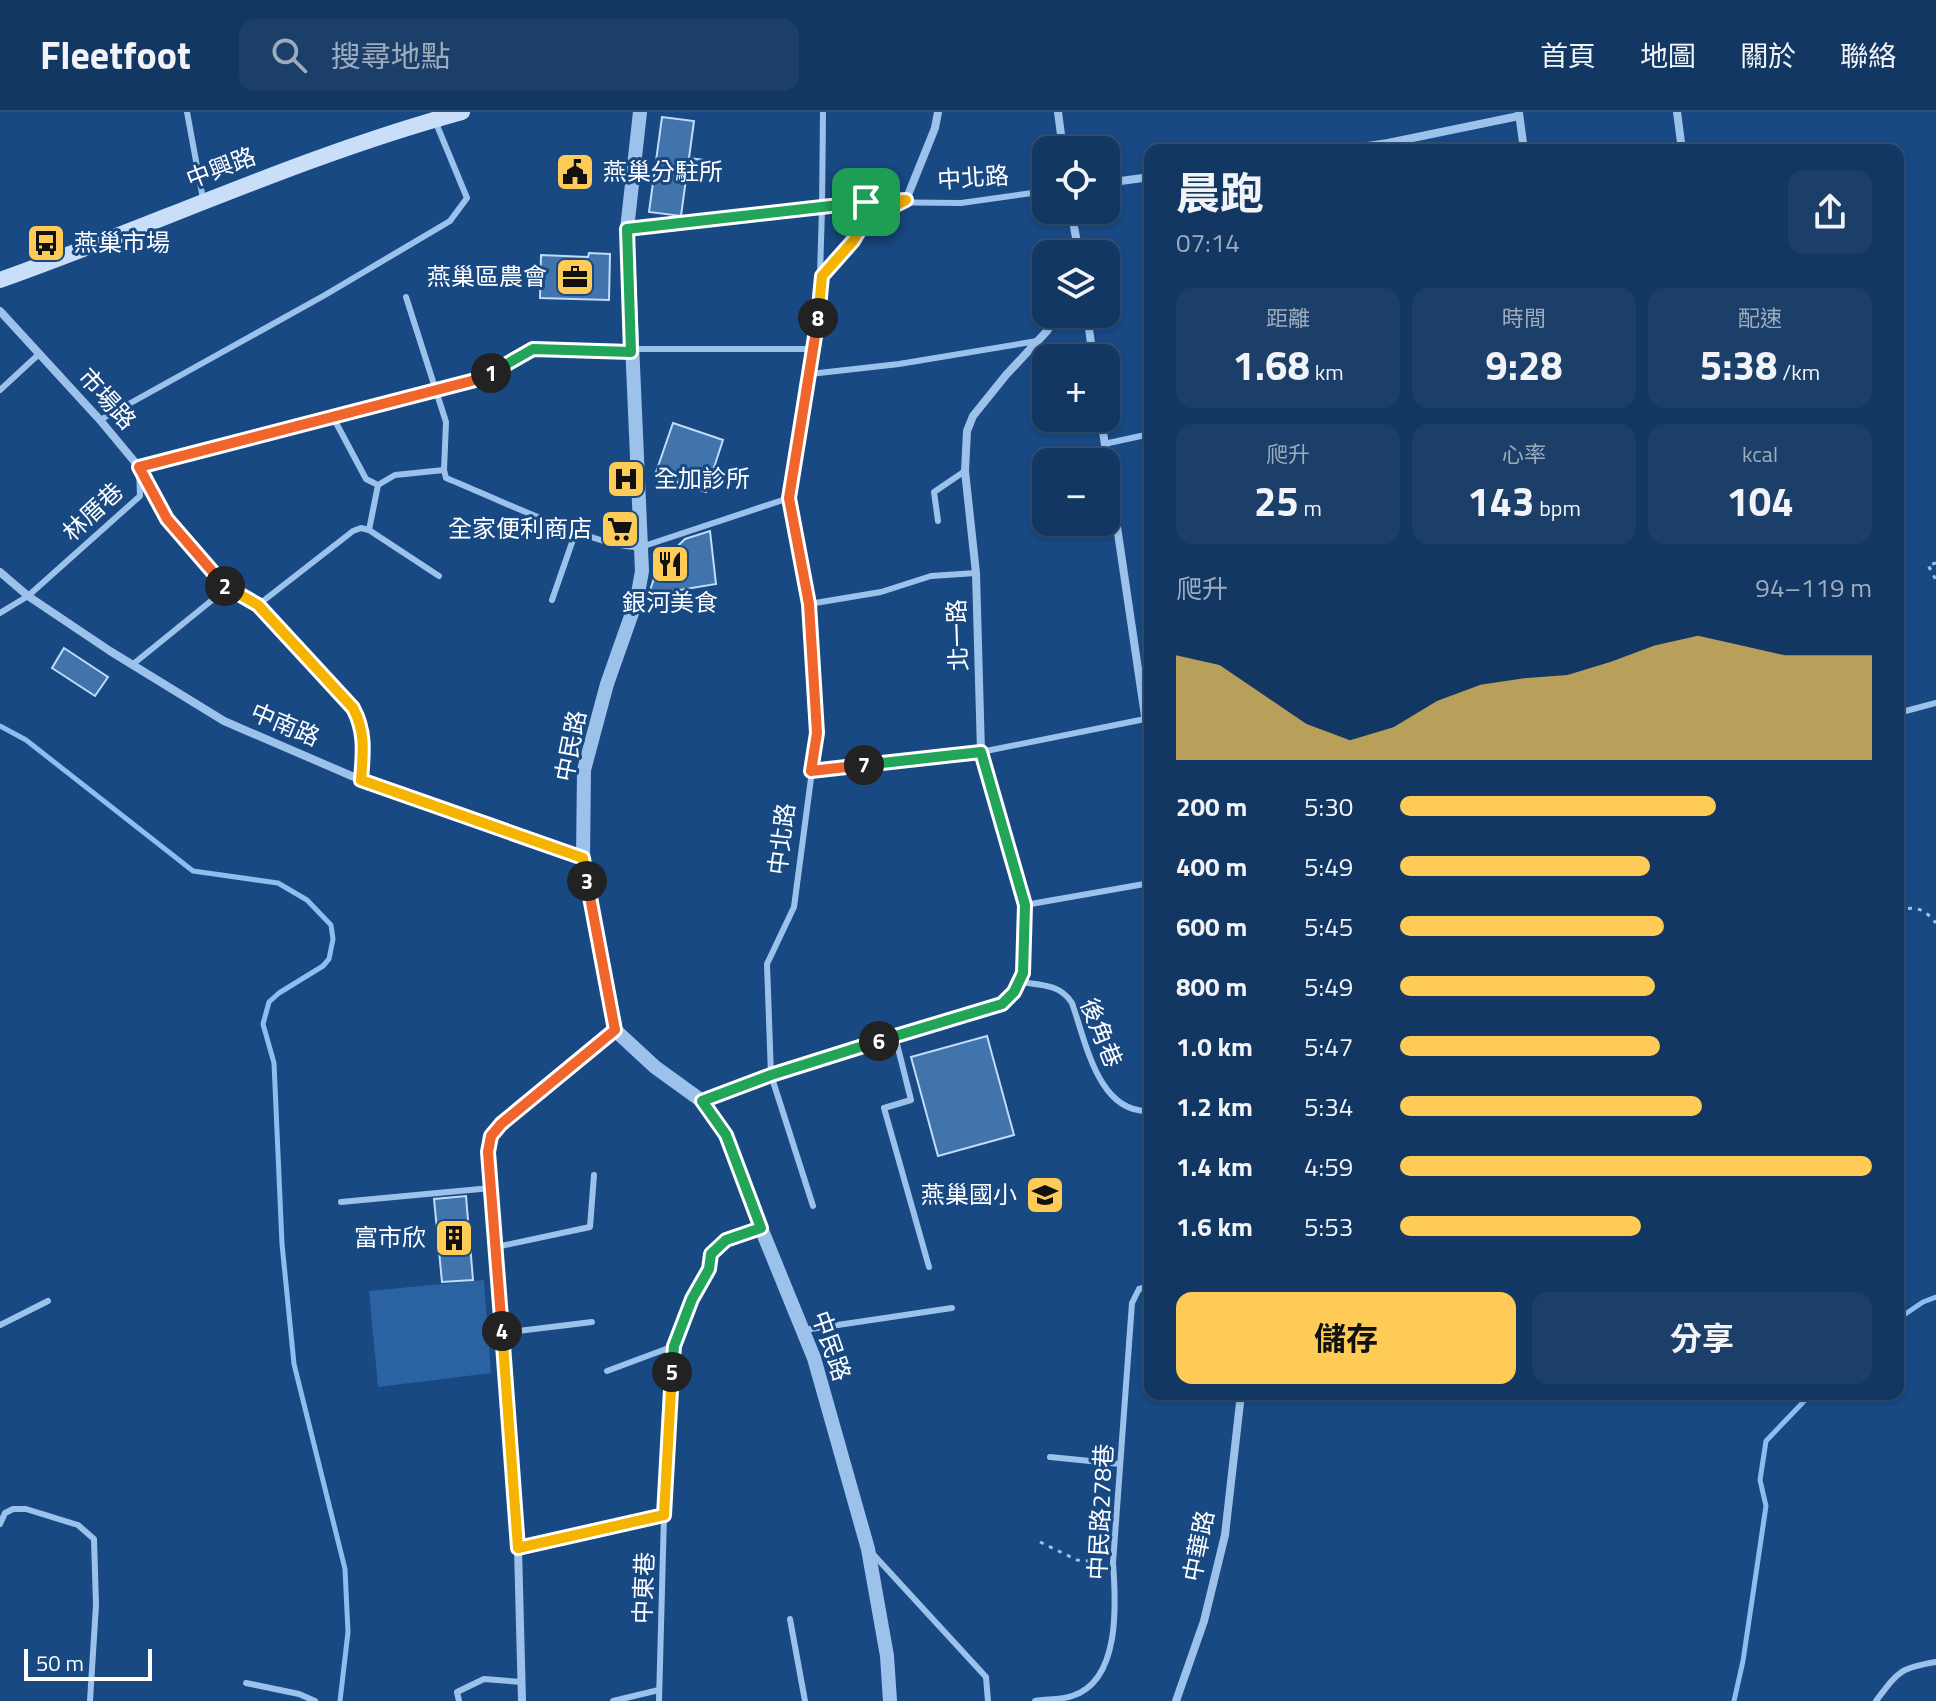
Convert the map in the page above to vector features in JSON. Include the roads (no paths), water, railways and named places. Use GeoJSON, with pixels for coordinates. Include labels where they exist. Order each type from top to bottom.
{"type":"FeatureCollection","features":[{"type":"Feature","properties":{"kind":"main road","name":"中興路"},"geometry":{"type":"LineString","coordinates":[[0,280],[336,151],[462,112]]}},
{"type":"Feature","properties":{"kind":"street","name":"中民路"},"geometry":{"type":"LineString","coordinates":[[640,112],[627,229],[642,571],[637,599],[607,684],[584,770],[583,858],[615,1030],[655,1067],[702,1101],[726,1135],[804,1330],[868,1549],[887,1656],[890,1701]]}},
{"type":"Feature","properties":{"kind":"street"},"geometry":{"type":"LineString","coordinates":[[906,200],[935,128],[938,112]]}},
{"type":"Feature","properties":{"kind":"street"},"geometry":{"type":"LineString","coordinates":[[1058,112],[1061,136]]}},
{"type":"Feature","properties":{"kind":"street"},"geometry":{"type":"LineString","coordinates":[[1677,112],[1681,144]]}},
{"type":"Feature","properties":{"kind":"street"},"geometry":{"type":"LineString","coordinates":[[1401,144],[1519,114],[1523,144]]}},
{"type":"Feature","properties":{"kind":"street"},"geometry":{"type":"LineString","coordinates":[[1120,181],[1144,178]]}},
{"type":"Feature","properties":{"kind":"street","name":"市場路"},"geometry":{"type":"LineString","coordinates":[[0,311],[139,467],[167,519],[212,573],[227,588],[258,605],[353,708],[360,721],[364,746],[361,780]]}},
{"type":"Feature","properties":{"kind":"street","name":"北一路"},"geometry":{"type":"LineString","coordinates":[[1020,982],[1023,973],[1025,905],[981,752],[976,573],[965,471],[967,431],[973,416],[1047,328]]}},
{"type":"Feature","properties":{"kind":"street"},"geometry":{"type":"LineString","coordinates":[[1103,432],[1144,693]]}},
{"type":"Feature","properties":{"kind":"street","name":"中南路"},"geometry":{"type":"LineString","coordinates":[[0,572],[28,596],[224,721],[361,780],[583,858]]}},
{"type":"Feature","properties":{"kind":"street"},"geometry":{"type":"LineString","coordinates":[[522,1701],[518,1548],[488,1152],[491,1136],[501,1124],[615,1030]]}},
{"type":"Feature","properties":{"kind":"street","name":"中華路"},"geometry":{"type":"LineString","coordinates":[[1176,1701],[1204,1621],[1225,1535],[1240,1400]]}},
{"type":"Feature","properties":{"kind":"lane"},"geometry":{"type":"LineString","coordinates":[[187,112],[203,200]]}},
{"type":"Feature","properties":{"kind":"lane"},"geometry":{"type":"LineString","coordinates":[[627,229],[822,209],[823,112]]}},
{"type":"Feature","properties":{"kind":"lane"},"geometry":{"type":"LineString","coordinates":[[100,420],[325,295],[450,221],[467,198],[434,120]]}},
{"type":"Feature","properties":{"kind":"lane","name":"中北路"},"geometry":{"type":"LineString","coordinates":[[813,1206],[771,1075],[767,964],[794,907],[817,733],[809,604],[789,498],[814,349],[822,276],[822,209],[906,200],[961,203],[1032,193]]}},
{"type":"Feature","properties":{"kind":"lane"},"geometry":{"type":"LineString","coordinates":[[822,276],[853,241],[865,221],[906,200]]}},
{"type":"Feature","properties":{"kind":"lane"},"geometry":{"type":"LineString","coordinates":[[406,297],[446,422],[446,478],[576,531],[629,548],[641,547],[789,498]]}},
{"type":"Feature","properties":{"kind":"lane"},"geometry":{"type":"LineString","coordinates":[[810,374],[899,364],[1037,341]]}},
{"type":"Feature","properties":{"kind":"lane","name":"林厝巷"},"geometry":{"type":"LineString","coordinates":[[28,596],[140,496],[139,467],[479,379],[511,364],[533,349],[814,349]]}},
{"type":"Feature","properties":{"kind":"lane"},"geometry":{"type":"LineString","coordinates":[[0,390],[39,354]]}},
{"type":"Feature","properties":{"kind":"lane"},"geometry":{"type":"LineString","coordinates":[[333,417],[366,479],[378,485]]}},
{"type":"Feature","properties":{"kind":"lane"},"geometry":{"type":"LineString","coordinates":[[1104,444],[1144,435]]}},
{"type":"Feature","properties":{"kind":"lane"},"geometry":{"type":"LineString","coordinates":[[369,530],[378,485],[395,475],[444,470]]}},
{"type":"Feature","properties":{"kind":"lane"},"geometry":{"type":"LineString","coordinates":[[938,521],[934,492],[965,471]]}},
{"type":"Feature","properties":{"kind":"lane"},"geometry":{"type":"LineString","coordinates":[[258,605],[361,528],[369,530],[439,576]]}},
{"type":"Feature","properties":{"kind":"lane"},"geometry":{"type":"LineString","coordinates":[[552,600],[576,531]]}},
{"type":"Feature","properties":{"kind":"lane"},"geometry":{"type":"LineString","coordinates":[[809,604],[881,592],[931,576],[976,573]]}},
{"type":"Feature","properties":{"kind":"lane"},"geometry":{"type":"LineString","coordinates":[[132,665],[227,588]]}},
{"type":"Feature","properties":{"kind":"lane"},"geometry":{"type":"LineString","coordinates":[[0,613],[28,596]]}},
{"type":"Feature","properties":{"kind":"lane"},"geometry":{"type":"LineString","coordinates":[[1904,711],[1936,703]]}},
{"type":"Feature","properties":{"kind":"lane"},"geometry":{"type":"LineString","coordinates":[[811,771],[981,752],[1144,719]]}},
{"type":"Feature","properties":{"kind":"lane"},"geometry":{"type":"LineString","coordinates":[[1025,905],[1144,884]]}},
{"type":"Feature","properties":{"kind":"lane"},"geometry":{"type":"LineString","coordinates":[[702,1101],[771,1075],[1002,1004],[1020,982]]}},
{"type":"Feature","properties":{"kind":"lane","name":"後角巷"},"geometry":{"type":"LineString","coordinates":[[1020,982],[1054,987],[1066,993],[1101,1083],[1134,1112],[1144,1111]]}},
{"type":"Feature","properties":{"kind":"lane"},"geometry":{"type":"LineString","coordinates":[[895,1036],[911,1100],[884,1108],[929,1267]]}},
{"type":"Feature","properties":{"kind":"lane"},"geometry":{"type":"LineString","coordinates":[[496,1247],[590,1227],[594,1175]]}},
{"type":"Feature","properties":{"kind":"lane"},"geometry":{"type":"LineString","coordinates":[[341,1202],[491,1188]]}},
{"type":"Feature","properties":{"kind":"lane","name":"中東巷"},"geometry":{"type":"LineString","coordinates":[[659,1701],[664,1515],[674,1346],[692,1299],[709,1269],[711,1254],[726,1240],[761,1228]]}},
{"type":"Feature","properties":{"kind":"lane","name":"中民路278巷"},"geometry":{"type":"LineString","coordinates":[[1035,1701],[1074,1696],[1095,1680],[1109,1657],[1116,1602],[1113,1563],[1132,1303],[1139,1289],[1144,1288]]}},
{"type":"Feature","properties":{"kind":"lane"},"geometry":{"type":"LineString","coordinates":[[0,1325],[48,1301]]}},
{"type":"Feature","properties":{"kind":"lane"},"geometry":{"type":"LineString","coordinates":[[804,1330],[952,1308]]}},
{"type":"Feature","properties":{"kind":"lane"},"geometry":{"type":"LineString","coordinates":[[502,1333],[592,1322]]}},
{"type":"Feature","properties":{"kind":"lane"},"geometry":{"type":"LineString","coordinates":[[607,1371],[674,1346]]}},
{"type":"Feature","properties":{"kind":"lane"},"geometry":{"type":"LineString","coordinates":[[1050,1457],[1120,1464]]}},
{"type":"Feature","properties":{"kind":"lane"},"geometry":{"type":"LineString","coordinates":[[0,1524],[5,1513],[13,1509],[26,1509],[78,1525],[94,1539],[96,1605],[90,1701]]}},
{"type":"Feature","properties":{"kind":"lane"},"geometry":{"type":"LineString","coordinates":[[518,1548],[664,1515]]}},
{"type":"Feature","properties":{"kind":"lane"},"geometry":{"type":"LineString","coordinates":[[868,1549],[986,1677],[988,1701]]}},
{"type":"Feature","properties":{"kind":"lane"},"geometry":{"type":"LineString","coordinates":[[790,1619],[805,1701]]}},
{"type":"Feature","properties":{"kind":"lane"},"geometry":{"type":"LineString","coordinates":[[1876,1701],[1895,1676],[1907,1667],[1936,1662]]}},
{"type":"Feature","properties":{"kind":"lane"},"geometry":{"type":"LineString","coordinates":[[459,1701],[457,1692],[484,1679],[521,1682]]}},
{"type":"Feature","properties":{"kind":"lane"},"geometry":{"type":"LineString","coordinates":[[246,1683],[299,1694],[315,1701]]}},
{"type":"Feature","properties":{"kind":"lane"},"geometry":{"type":"LineString","coordinates":[[613,1701],[659,1690]]}},
{"type":"Feature","properties":{"kind":"waterway"},"geometry":{"type":"LineString","coordinates":[[0,726],[26,740],[193,871],[278,883],[307,900],[331,925],[333,939],[329,959],[269,1002],[263,1024],[274,1063],[282,1244],[294,1364],[345,1569],[348,1632],[340,1701]]}},
{"type":"Feature","properties":{"kind":"waterway"},"geometry":{"type":"LineString","coordinates":[[1904,1315],[1936,1297]]}},
{"type":"Feature","properties":{"kind":"waterway"},"geometry":{"type":"LineString","coordinates":[[1734,1701],[1743,1661],[1766,1506],[1760,1480],[1766,1441],[1805,1400]]}},
{"type":"Feature","properties":{"kind":"place","name":"燕巢分駐所"},"geometry":{"type":"Point","coordinates":[575,172]}},
{"type":"Feature","properties":{"kind":"place","name":"燕巢市場"},"geometry":{"type":"Point","coordinates":[46,243]}},
{"type":"Feature","properties":{"kind":"place","name":"燕巢區農會"},"geometry":{"type":"Point","coordinates":[575,277]}},
{"type":"Feature","properties":{"kind":"place","name":"全加診所"},"geometry":{"type":"Point","coordinates":[626,479]}},
{"type":"Feature","properties":{"kind":"place","name":"全家便利商店"},"geometry":{"type":"Point","coordinates":[620,529]}},
{"type":"Feature","properties":{"kind":"place","name":"銀河美食"},"geometry":{"type":"Point","coordinates":[670,564]}},
{"type":"Feature","properties":{"kind":"place","name":"燕巢國小"},"geometry":{"type":"Point","coordinates":[1045,1195]}},
{"type":"Feature","properties":{"kind":"place","name":"富市欣"},"geometry":{"type":"Point","coordinates":[454,1238]}}]}
